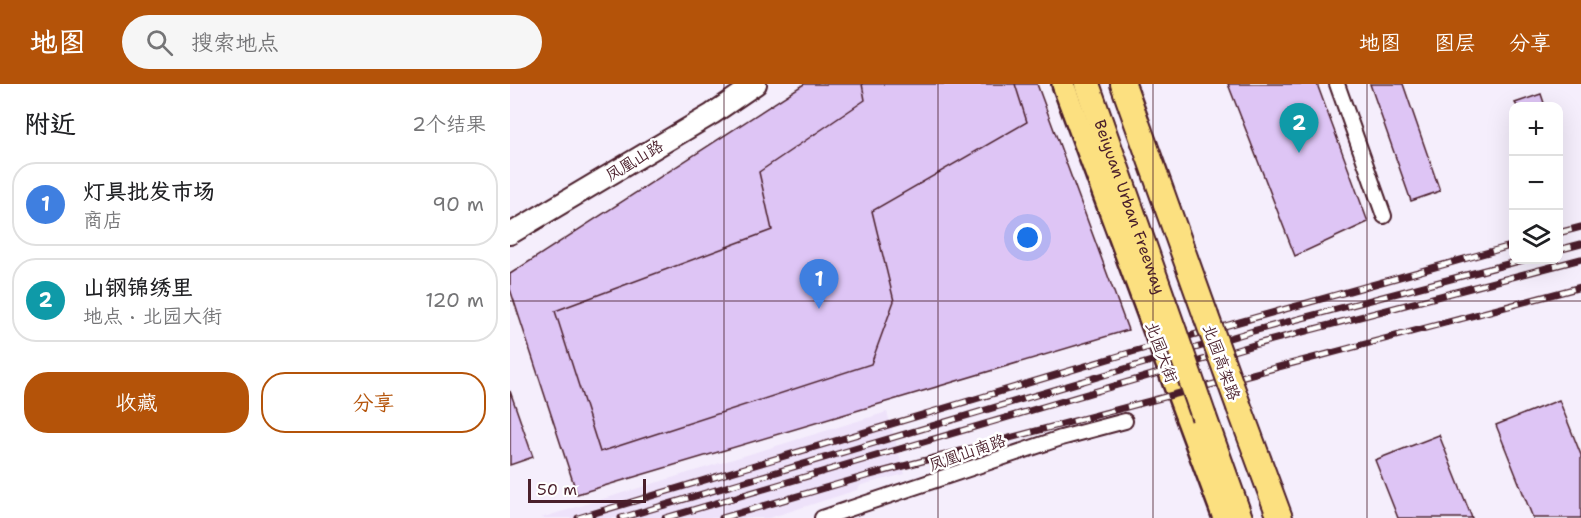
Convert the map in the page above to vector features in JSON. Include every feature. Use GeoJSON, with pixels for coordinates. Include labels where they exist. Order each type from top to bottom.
{"type":"FeatureCollection","features":[{"type":"Feature","properties":{"kind":"highway","name":"Beiyuan Urban Freeway"},"geometry":{"type":"LineString","coordinates":[[1086,84],[1239,518]]}},
{"type":"Feature","properties":{"kind":"highway","name":"Beiyuan Urban Freeway"},"geometry":{"type":"LineString","coordinates":[[1123,84],[1281,518]]}},
{"type":"Feature","properties":{"kind":"main road","name":"凤凰山路"},"geometry":{"type":"LineString","coordinates":[[510,234],[712,114],[756,84]]}},
{"type":"Feature","properties":{"kind":"main road","name":"北园大街"},"geometry":{"type":"LineString","coordinates":[[1063,84],[1224,518]]}},
{"type":"Feature","properties":{"kind":"main road"},"geometry":{"type":"LineString","coordinates":[[1131,84],[1281,518]]}},
{"type":"Feature","properties":{"kind":"street"},"geometry":{"type":"LineString","coordinates":[[1337,84],[1384,216]]}},
{"type":"Feature","properties":{"kind":"street","name":"凤凰山南路"},"geometry":{"type":"LineString","coordinates":[[822,518],[1061,438],[1125,420]]}},
{"type":"Feature","properties":{"kind":"shaded area"},"geometry":{"type":"Polygon","coordinates":[[[887,412],[905,474],[861,485],[857,490],[769,518],[541,518],[887,412]]]}},
{"type":"Feature","properties":{"kind":"building"},"geometry":{"type":"Polygon","coordinates":[[[804,84],[1037,84],[1128,330],[577,494],[510,289],[510,274],[804,84]]]}},
{"type":"Feature","properties":{"kind":"building"},"geometry":{"type":"Polygon","coordinates":[[[862,84],[1015,84],[1027,122],[872,211],[894,301],[871,364],[600,452],[555,311],[772,230],[759,172],[865,100],[862,84]]]}},
{"type":"Feature","properties":{"kind":"building"},"geometry":{"type":"Polygon","coordinates":[[[1228,84],[1317,84],[1368,222],[1295,256],[1228,84]]]}},
{"type":"Feature","properties":{"kind":"building"},"geometry":{"type":"Polygon","coordinates":[[[1370,84],[1403,84],[1440,191],[1411,201],[1370,84]]]}},
{"type":"Feature","properties":{"kind":"building"},"geometry":{"type":"Polygon","coordinates":[[[1541,94],[1544,102],[1518,102],[1541,94]]]}},
{"type":"Feature","properties":{"kind":"building"},"geometry":{"type":"Polygon","coordinates":[[[510,391],[533,457],[510,465],[510,391]]]}},
{"type":"Feature","properties":{"kind":"building"},"geometry":{"type":"Polygon","coordinates":[[[1559,400],[1581,455],[1581,518],[1533,518],[1496,425],[1559,400]]]}},
{"type":"Feature","properties":{"kind":"building"},"geometry":{"type":"Polygon","coordinates":[[[1439,435],[1472,518],[1398,518],[1375,460],[1439,435]]]}},
{"type":"Feature","properties":{"kind":"railway"},"geometry":{"type":"LineString","coordinates":[[1563,232],[1581,227]]}},
{"type":"Feature","properties":{"kind":"railway"},"geometry":{"type":"LineString","coordinates":[[1563,249],[1581,244]]}},
{"type":"Feature","properties":{"kind":"railway"},"geometry":{"type":"LineString","coordinates":[[578,518],[1132,352],[1509,246]]}},
{"type":"Feature","properties":{"kind":"railway"},"geometry":{"type":"LineString","coordinates":[[665,518],[1257,344],[1581,259]]}},
{"type":"Feature","properties":{"kind":"railway"},"geometry":{"type":"LineString","coordinates":[[621,518],[1253,331],[1509,264]]}},
{"type":"Feature","properties":{"kind":"railway"},"geometry":{"type":"LineString","coordinates":[[722,518],[866,476],[1581,287]]}},
{"type":"Feature","properties":{"kind":"place","name":"山钢锦绣里"},"geometry":{"type":"Point","coordinates":[1299,153]}},
{"type":"Feature","properties":{"kind":"place","name":"灯具批发市场"},"geometry":{"type":"Point","coordinates":[819,309]}}]}
